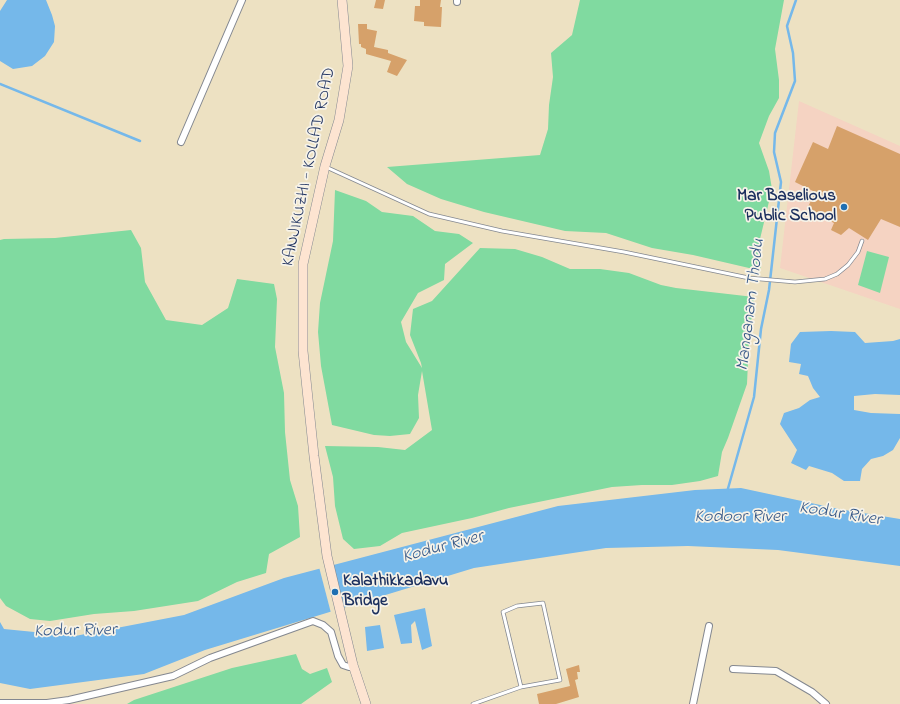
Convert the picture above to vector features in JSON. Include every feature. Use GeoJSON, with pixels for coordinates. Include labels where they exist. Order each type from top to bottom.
{"type":"FeatureCollection","features":[{"type":"Feature","properties":{"kind":"main road","name":"KANJIKUZHI - KOLLAD ROAD"},"geometry":{"type":"LineString","coordinates":[[342,0],[348,66],[339,120],[325,166],[303,264],[303,351],[314,456],[327,556],[344,622],[353,665],[366,704]]}},
{"type":"Feature","properties":{"kind":"street"},"geometry":{"type":"LineString","coordinates":[[180,142],[242,0]]}},
{"type":"Feature","properties":{"kind":"street"},"geometry":{"type":"LineString","coordinates":[[0,703],[47,704],[173,676],[210,658],[313,621],[323,625],[331,632],[338,656],[343,665],[349,667],[353,665]]}},
{"type":"Feature","properties":{"kind":"street"},"geometry":{"type":"LineString","coordinates":[[693,704],[709,626]]}},
{"type":"Feature","properties":{"kind":"street"},"geometry":{"type":"LineString","coordinates":[[733,669],[776,671],[812,692],[826,704]]}},
{"type":"Feature","properties":{"kind":"lane"},"geometry":{"type":"LineString","coordinates":[[325,166],[429,214],[502,232],[624,252],[749,278],[795,282],[820,280],[837,274],[852,261],[858,252],[862,241]]}},
{"type":"Feature","properties":{"kind":"lane"},"geometry":{"type":"LineString","coordinates":[[473,704],[521,687],[560,680],[543,603],[517,606],[503,612],[521,687]]}},
{"type":"Feature","properties":{"kind":"shaded area","name":"Mar Baselious Public School"},"geometry":{"type":"Polygon","coordinates":[[[799,101],[900,146],[900,309],[780,268],[799,101]]]}},
{"type":"Feature","properties":{"kind":"green space"},"geometry":{"type":"Polygon","coordinates":[[[580,0],[784,0],[775,49],[779,80],[779,98],[769,116],[759,143],[769,171],[772,189],[760,239],[761,268],[749,268],[693,255],[652,248],[606,233],[565,231],[484,212],[441,199],[407,184],[387,167],[540,155],[548,129],[549,105],[553,77],[551,53],[572,35],[580,0]]]}},
{"type":"Feature","properties":{"kind":"green space"},"geometry":{"type":"Polygon","coordinates":[[[335,190],[366,201],[382,212],[413,216],[435,231],[459,234],[473,243],[445,264],[444,280],[418,293],[401,322],[406,342],[422,368],[410,335],[413,309],[432,301],[480,248],[515,249],[542,257],[570,269],[600,269],[629,273],[661,285],[676,288],[754,297],[749,339],[747,384],[722,452],[718,476],[700,481],[672,485],[612,487],[509,508],[472,518],[402,533],[380,546],[354,549],[343,539],[335,506],[333,477],[325,446],[378,447],[405,450],[432,430],[422,371],[418,395],[419,418],[410,434],[390,436],[374,435],[332,425],[321,366],[318,332],[320,303],[333,241],[335,190]]]}},
{"type":"Feature","properties":{"kind":"green space"},"geometry":{"type":"Polygon","coordinates":[[[131,230],[141,248],[145,282],[166,320],[202,325],[228,308],[237,279],[274,284],[277,299],[275,347],[284,393],[285,432],[290,480],[298,506],[300,537],[269,554],[266,573],[237,582],[198,601],[134,611],[94,614],[50,621],[30,619],[6,606],[0,598],[0,240],[55,238],[131,230]]]}},
{"type":"Feature","properties":{"kind":"green space"},"geometry":{"type":"Polygon","coordinates":[[[867,251],[889,257],[880,293],[858,285],[867,251]]]}},
{"type":"Feature","properties":{"kind":"green space"},"geometry":{"type":"Polygon","coordinates":[[[296,654],[302,669],[310,674],[327,668],[332,682],[301,704],[127,704],[134,700],[232,668],[296,654]]]}},
{"type":"Feature","properties":{"kind":"water"},"geometry":{"type":"Polygon","coordinates":[[[7,0],[46,0],[52,15],[55,26],[54,42],[45,56],[32,66],[13,69],[0,61],[0,11],[7,0]]]}},
{"type":"Feature","properties":{"kind":"water"},"geometry":{"type":"Polygon","coordinates":[[[800,332],[855,332],[865,343],[900,339],[900,395],[875,394],[854,396],[854,410],[871,413],[900,414],[900,438],[893,450],[883,456],[871,459],[862,469],[860,481],[844,481],[832,473],[809,466],[806,470],[791,463],[797,450],[780,424],[784,413],[799,408],[810,400],[820,397],[813,388],[808,376],[799,374],[801,364],[789,362],[791,344],[800,332]]]}},
{"type":"Feature","properties":{"kind":"water","name":"Kodoor River"},"geometry":{"type":"Polygon","coordinates":[[[741,488],[839,509],[900,519],[900,566],[778,550],[688,546],[606,548],[474,568],[205,650],[144,674],[30,689],[0,683],[0,622],[4,629],[75,636],[184,615],[284,578],[558,506],[695,490],[741,488]]]}},
{"type":"Feature","properties":{"kind":"water"},"geometry":{"type":"Polygon","coordinates":[[[425,608],[432,646],[422,650],[415,621],[411,625],[412,643],[401,644],[394,615],[425,608]]]}},
{"type":"Feature","properties":{"kind":"water"},"geometry":{"type":"Polygon","coordinates":[[[380,625],[384,648],[367,651],[365,627],[380,625]]]}},
{"type":"Feature","properties":{"kind":"pier","name":"Kalathikkadavu Bridge"},"geometry":{"type":"Polygon","coordinates":[[[332,564],[343,609],[331,613],[319,567],[332,564]]]}},
{"type":"Feature","properties":{"kind":"building"},"geometry":{"type":"Polygon","coordinates":[[[376,0],[385,0],[383,9],[374,8],[376,0]]]}},
{"type":"Feature","properties":{"kind":"building"},"geometry":{"type":"Polygon","coordinates":[[[420,0],[441,0],[441,27],[424,26],[424,22],[414,21],[415,6],[420,6],[420,0]]]}},
{"type":"Feature","properties":{"kind":"building"},"geometry":{"type":"Polygon","coordinates":[[[358,24],[367,24],[367,29],[377,31],[374,47],[388,50],[388,53],[407,60],[397,76],[387,72],[391,61],[366,54],[366,49],[361,47],[361,44],[359,44],[358,24]]]}},
{"type":"Feature","properties":{"kind":"building"},"geometry":{"type":"Polygon","coordinates":[[[837,126],[900,154],[900,227],[881,219],[868,240],[849,228],[841,235],[831,230],[834,223],[807,209],[815,192],[795,182],[813,142],[828,149],[837,126]]]}},
{"type":"Feature","properties":{"kind":"building"},"geometry":{"type":"Polygon","coordinates":[[[579,665],[580,672],[577,672],[578,679],[575,680],[579,697],[556,704],[539,704],[537,694],[570,686],[566,669],[579,665]]]}},
{"type":"Feature","properties":{"kind":"waterway","name":"Manganam Thodu"},"geometry":{"type":"LineString","coordinates":[[727,492],[754,397],[761,329],[769,290],[781,182],[774,152],[775,133],[795,81],[793,53],[787,26],[796,0]]}},
{"type":"Feature","properties":{"kind":"waterway"},"geometry":{"type":"LineString","coordinates":[[0,84],[140,141]]}},
{"type":"Feature","properties":{"kind":"place","name":"Mar Baselious Public School"},"geometry":{"type":"Point","coordinates":[844,207]}},
{"type":"Feature","properties":{"kind":"place","name":"Kalathikkadavu Bridge"},"geometry":{"type":"Point","coordinates":[335,592]}},
{"type":"Feature","properties":{"kind":"water label","name":"Kodur River"},"geometry":{"type":"Point","coordinates":[840,515]}},
{"type":"Feature","properties":{"kind":"water label","name":"Kodur River"},"geometry":{"type":"Point","coordinates":[443,548]}},
{"type":"Feature","properties":{"kind":"water label","name":"Kodur River"},"geometry":{"type":"Point","coordinates":[75,632]}}]}
